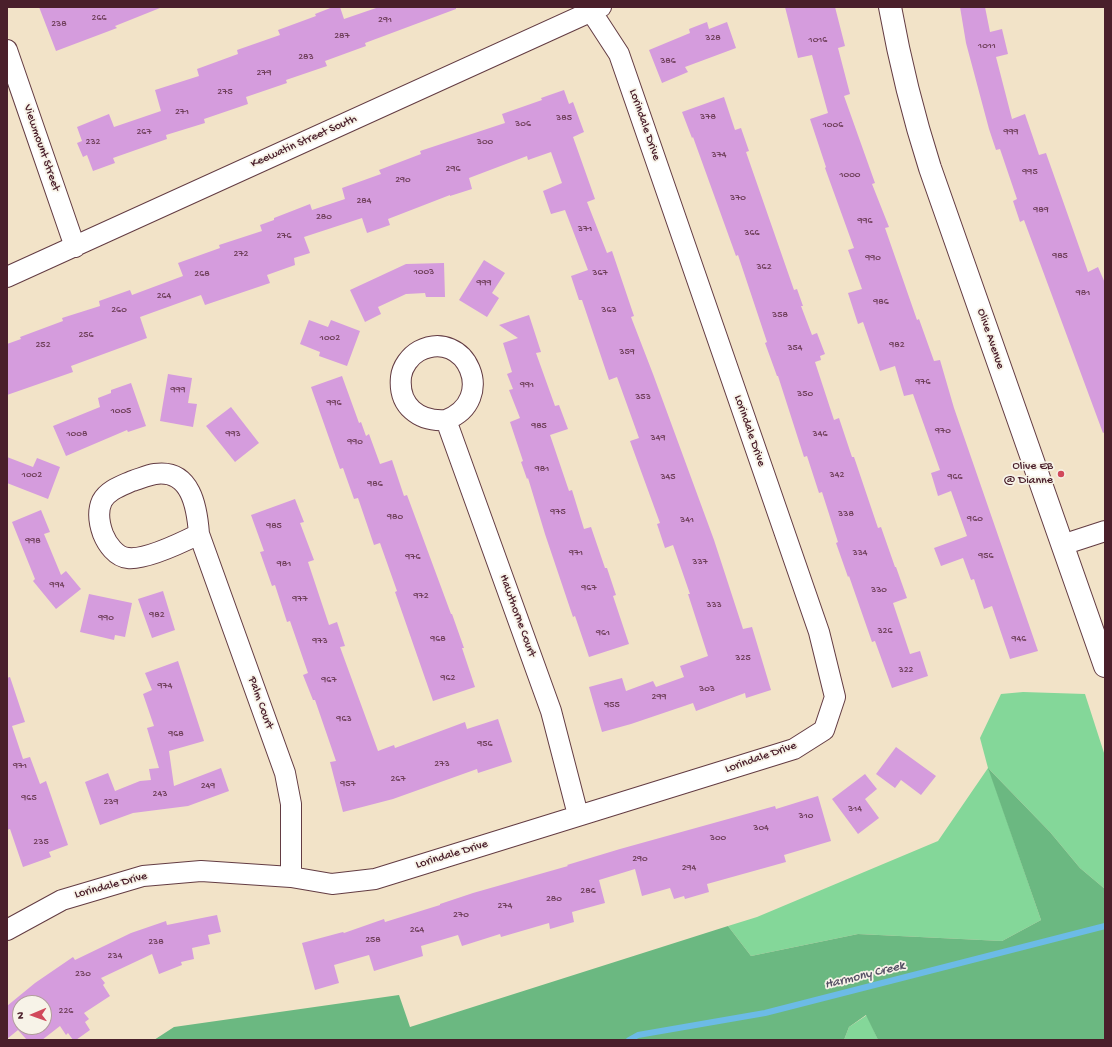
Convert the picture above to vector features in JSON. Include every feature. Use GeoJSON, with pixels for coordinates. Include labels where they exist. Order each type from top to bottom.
{"type":"FeatureCollection","features":[{"type":"Feature","properties":{"kind":"main road","name":"Olive Avenue"},"geometry":{"type":"LineString","coordinates":[[890,7],[897,48],[908,96],[928,161],[1105,666]]}},
{"type":"Feature","properties":{"kind":"street","name":"Keewatin Street South"},"geometry":{"type":"LineString","coordinates":[[7,277],[596,9]]}},
{"type":"Feature","properties":{"kind":"street","name":"Lorindale Drive"},"geometry":{"type":"LineString","coordinates":[[7,930],[62,900],[144,876],[201,871],[291,877],[332,884],[375,879],[794,749],[824,730],[835,697],[816,624],[619,54],[596,9]]}},
{"type":"Feature","properties":{"kind":"street","name":"Viewmount Street"},"geometry":{"type":"LineString","coordinates":[[7,50],[75,247]]}},
{"type":"Feature","properties":{"kind":"street","name":"Hawthorne Court"},"geometry":{"type":"LineString","coordinates":[[446,420],[551,711],[578,816]]}},
{"type":"Feature","properties":{"kind":"street","name":"Palm Court"},"geometry":{"type":"LineString","coordinates":[[199,534],[180,544],[159,552],[137,558],[127,558],[116,553],[105,540],[100,525],[99,509],[103,499],[115,488],[155,474],[170,474],[181,479],[190,492],[197,515],[199,534],[286,773],[291,804],[291,877]]}},
{"type":"Feature","properties":{"kind":"street"},"geometry":{"type":"LineString","coordinates":[[1062,545],[1105,531]]}},
{"type":"Feature","properties":{"kind":"green space"},"geometry":{"type":"Polygon","coordinates":[[[1023,692],[1085,694],[1105,756],[1105,889],[1080,868],[1050,832],[989,769],[1041,920],[1002,941],[858,934],[751,956],[728,926],[757,917],[938,841],[988,768],[980,738],[1001,694],[1023,692]]]}},
{"type":"Feature","properties":{"kind":"green space"},"geometry":{"type":"Polygon","coordinates":[[[988,768],[1050,832],[1080,868],[1105,889],[1105,1040],[878,1040],[866,1015],[849,1027],[844,1040],[154,1040],[174,1027],[399,995],[410,1027],[728,926],[751,956],[858,934],[1002,941],[1041,920],[988,768]]]}},
{"type":"Feature","properties":{"kind":"green space"},"geometry":{"type":"Polygon","coordinates":[[[867,1015],[878,1040],[844,1040],[849,1027],[867,1015]]]}},
{"type":"Feature","properties":{"kind":"building"},"geometry":{"type":"Polygon","coordinates":[[[39,7],[160,8],[115,26],[117,28],[56,51],[39,7]]]}},
{"type":"Feature","properties":{"kind":"building"},"geometry":{"type":"Polygon","coordinates":[[[333,7],[340,7],[344,19],[379,7],[456,7],[456,9],[365,43],[366,46],[325,61],[327,66],[286,80],[287,83],[246,97],[248,104],[204,119],[205,123],[166,135],[167,139],[113,158],[115,163],[93,171],[87,155],[83,157],[77,143],[82,141],[77,127],[109,114],[114,127],[161,111],[155,90],[199,76],[197,69],[238,54],[237,50],[280,35],[278,30],[316,16],[315,14],[333,7]]]}},
{"type":"Feature","properties":{"kind":"building"},"geometry":{"type":"Polygon","coordinates":[[[785,7],[835,7],[845,46],[838,48],[850,94],[844,96],[875,183],[872,184],[889,227],[885,228],[917,320],[919,319],[934,361],[940,360],[954,408],[1038,651],[1010,659],[992,606],[984,609],[974,579],[971,580],[963,558],[941,566],[934,548],[967,536],[951,491],[938,496],[931,473],[940,470],[913,394],[904,396],[895,366],[880,371],[863,322],[858,324],[848,293],[862,289],[848,250],[854,248],[825,168],[826,167],[810,119],[828,113],[812,55],[798,58],[785,7]]]}},
{"type":"Feature","properties":{"kind":"building"},"geometry":{"type":"Polygon","coordinates":[[[960,7],[985,7],[990,32],[1002,29],[1008,54],[996,57],[1012,119],[1025,114],[1039,155],[1046,153],[1088,272],[1098,267],[1105,283],[1105,432],[1103,433],[1024,220],[1020,222],[1013,201],[1017,199],[1000,149],[996,150],[989,129],[966,43],[960,7]]]}},
{"type":"Feature","properties":{"kind":"building"},"geometry":{"type":"Polygon","coordinates":[[[707,22],[709,29],[727,22],[736,48],[685,67],[688,72],[662,83],[649,50],[690,33],[689,29],[707,22]]]}},
{"type":"Feature","properties":{"kind":"building"},"geometry":{"type":"Polygon","coordinates":[[[564,90],[569,104],[573,102],[584,132],[573,137],[595,199],[587,202],[607,253],[612,251],[634,316],[631,317],[714,540],[743,629],[752,627],[771,690],[746,698],[745,693],[696,711],[693,703],[602,732],[589,687],[622,678],[626,691],[653,681],[656,687],[684,677],[680,666],[708,656],[688,594],[690,594],[673,545],[665,548],[657,524],[660,523],[630,441],[639,438],[617,377],[609,380],[582,300],[579,300],[571,276],[588,270],[565,210],[551,214],[543,191],[562,183],[551,152],[528,160],[527,156],[469,178],[472,189],[450,195],[388,219],[390,225],[367,233],[362,218],[304,237],[310,253],[294,258],[295,265],[267,275],[270,283],[205,305],[201,295],[140,317],[147,338],[71,366],[73,372],[7,395],[7,344],[21,339],[20,337],[63,321],[62,318],[100,306],[99,301],[130,290],[132,295],[183,276],[178,263],[220,248],[219,245],[262,231],[260,225],[310,204],[312,210],[345,199],[342,188],[381,174],[379,170],[421,154],[420,151],[505,123],[502,114],[542,100],[541,98],[564,90]]]}},
{"type":"Feature","properties":{"kind":"building"},"geometry":{"type":"Polygon","coordinates":[[[724,97],[735,130],[741,128],[749,151],[746,152],[794,290],[797,289],[803,306],[801,306],[812,335],[817,333],[825,354],[820,356],[821,360],[815,362],[834,420],[839,418],[878,528],[881,527],[907,598],[893,603],[910,654],[920,651],[928,676],[892,688],[875,641],[872,642],[849,576],[848,577],[836,543],[838,542],[822,492],[819,493],[807,456],[804,457],[778,376],[765,343],[767,342],[738,255],[736,256],[693,137],[692,138],[682,112],[724,97]]]}},
{"type":"Feature","properties":{"kind":"building"},"geometry":{"type":"Polygon","coordinates":[[[484,260],[505,273],[492,293],[499,298],[487,317],[459,300],[484,260]]]}},
{"type":"Feature","properties":{"kind":"building"},"geometry":{"type":"Polygon","coordinates":[[[444,263],[445,297],[426,297],[425,293],[406,294],[378,307],[381,314],[365,322],[350,290],[406,264],[444,263]]]}},
{"type":"Feature","properties":{"kind":"building"},"geometry":{"type":"Polygon","coordinates":[[[529,315],[541,352],[536,353],[555,406],[559,405],[568,429],[550,435],[569,491],[572,490],[584,529],[591,527],[605,568],[607,568],[616,595],[613,596],[629,644],[589,657],[575,616],[573,617],[545,534],[528,478],[527,479],[521,462],[523,461],[510,422],[520,418],[509,390],[513,389],[507,374],[512,372],[503,343],[518,338],[499,325],[529,315]]]}},
{"type":"Feature","properties":{"kind":"building"},"geometry":{"type":"Polygon","coordinates":[[[309,320],[328,327],[331,320],[360,331],[347,366],[319,356],[320,352],[300,344],[309,320]]]}},
{"type":"Feature","properties":{"kind":"building"},"geometry":{"type":"Polygon","coordinates":[[[168,374],[192,378],[188,403],[197,404],[193,427],[160,421],[168,374]]]}},
{"type":"Feature","properties":{"kind":"building"},"geometry":{"type":"Polygon","coordinates":[[[342,376],[359,423],[361,422],[366,436],[369,434],[380,464],[392,460],[404,496],[407,495],[452,614],[464,648],[462,648],[475,687],[433,701],[395,592],[397,591],[380,543],[374,545],[358,498],[354,499],[343,468],[340,469],[311,387],[342,376]]]}},
{"type":"Feature","properties":{"kind":"building"},"geometry":{"type":"Polygon","coordinates":[[[131,383],[146,426],[128,432],[127,430],[66,456],[53,426],[100,407],[98,398],[111,393],[111,390],[131,383]]]}},
{"type":"Feature","properties":{"kind":"building"},"geometry":{"type":"Polygon","coordinates":[[[231,407],[259,443],[235,462],[206,426],[231,407]]]}},
{"type":"Feature","properties":{"kind":"building"},"geometry":{"type":"Polygon","coordinates":[[[7,457],[33,467],[37,458],[60,467],[48,499],[7,483],[7,457]]]}},
{"type":"Feature","properties":{"kind":"building"},"geometry":{"type":"Polygon","coordinates":[[[295,499],[304,522],[300,523],[314,560],[308,562],[329,625],[337,622],[345,646],[340,647],[378,751],[394,745],[395,748],[465,722],[467,729],[498,719],[512,762],[478,773],[477,769],[393,799],[343,812],[330,762],[336,761],[315,700],[313,700],[303,675],[308,673],[290,621],[287,622],[275,585],[272,586],[260,552],[264,551],[251,515],[295,499]]]}},
{"type":"Feature","properties":{"kind":"building"},"geometry":{"type":"Polygon","coordinates":[[[41,510],[50,532],[44,534],[61,575],[66,571],[81,589],[56,609],[33,581],[35,579],[12,522],[41,510]]]}},
{"type":"Feature","properties":{"kind":"building"},"geometry":{"type":"Polygon","coordinates":[[[163,591],[175,630],[152,638],[138,599],[163,591]]]}},
{"type":"Feature","properties":{"kind":"building"},"geometry":{"type":"Polygon","coordinates":[[[89,594],[132,603],[125,637],[115,635],[114,640],[80,632],[89,594]]]}},
{"type":"Feature","properties":{"kind":"building"},"geometry":{"type":"Polygon","coordinates":[[[178,661],[204,741],[169,751],[174,786],[221,768],[229,791],[188,806],[133,813],[100,825],[85,782],[108,773],[115,791],[140,781],[151,780],[149,769],[159,768],[147,728],[154,726],[143,694],[152,690],[145,673],[178,661]]]}},
{"type":"Feature","properties":{"kind":"building"},"geometry":{"type":"Polygon","coordinates":[[[10,677],[25,722],[12,726],[23,759],[30,757],[40,784],[46,781],[68,845],[49,852],[51,857],[23,867],[10,829],[7,830],[7,678],[10,677]]]}},
{"type":"Feature","properties":{"kind":"building"},"geometry":{"type":"Polygon","coordinates":[[[896,747],[936,776],[921,795],[901,780],[895,788],[876,774],[896,747]]]}},
{"type":"Feature","properties":{"kind":"building"},"geometry":{"type":"Polygon","coordinates":[[[865,774],[877,789],[865,799],[879,818],[858,834],[832,799],[865,774]]]}},
{"type":"Feature","properties":{"kind":"building"},"geometry":{"type":"Polygon","coordinates":[[[818,796],[831,841],[784,855],[786,862],[707,884],[709,892],[685,899],[684,896],[674,899],[670,888],[642,896],[635,869],[599,880],[605,903],[572,912],[574,922],[550,929],[549,923],[501,937],[500,934],[462,946],[458,935],[421,946],[423,956],[374,971],[369,955],[334,965],[339,983],[315,990],[302,943],[343,932],[344,933],[384,919],[385,922],[473,893],[568,866],[567,865],[620,849],[775,806],[776,809],[818,796]]]}},
{"type":"Feature","properties":{"kind":"building"},"geometry":{"type":"Polygon","coordinates":[[[217,915],[221,932],[208,935],[210,944],[192,948],[194,959],[181,962],[182,965],[159,974],[152,954],[101,978],[105,983],[103,985],[110,996],[84,1013],[89,1019],[85,1022],[90,1030],[76,1040],[73,1040],[68,1033],[66,1035],[60,1026],[52,1032],[52,995],[20,995],[73,957],[75,960],[131,933],[166,921],[167,925],[217,915]]]}},
{"type":"Feature","properties":{"kind":"building"},"geometry":{"type":"Polygon","coordinates":[[[12,1002],[12,1035],[7,1039],[7,1006],[12,1002]]]}},
{"type":"Feature","properties":{"kind":"building"},"geometry":{"type":"Polygon","coordinates":[[[22,1035],[48,1035],[42,1040],[27,1040],[22,1035]]]}},
{"type":"Feature","properties":{"kind":"waterway","name":"Harmony Creek"},"geometry":{"type":"LineString","coordinates":[[629,1040],[638,1035],[765,1013],[1105,926]]}},
{"type":"Feature","properties":{"kind":"place","name":"Olive EB @ Dianne"},"geometry":{"type":"Point","coordinates":[1061,474]}}]}
